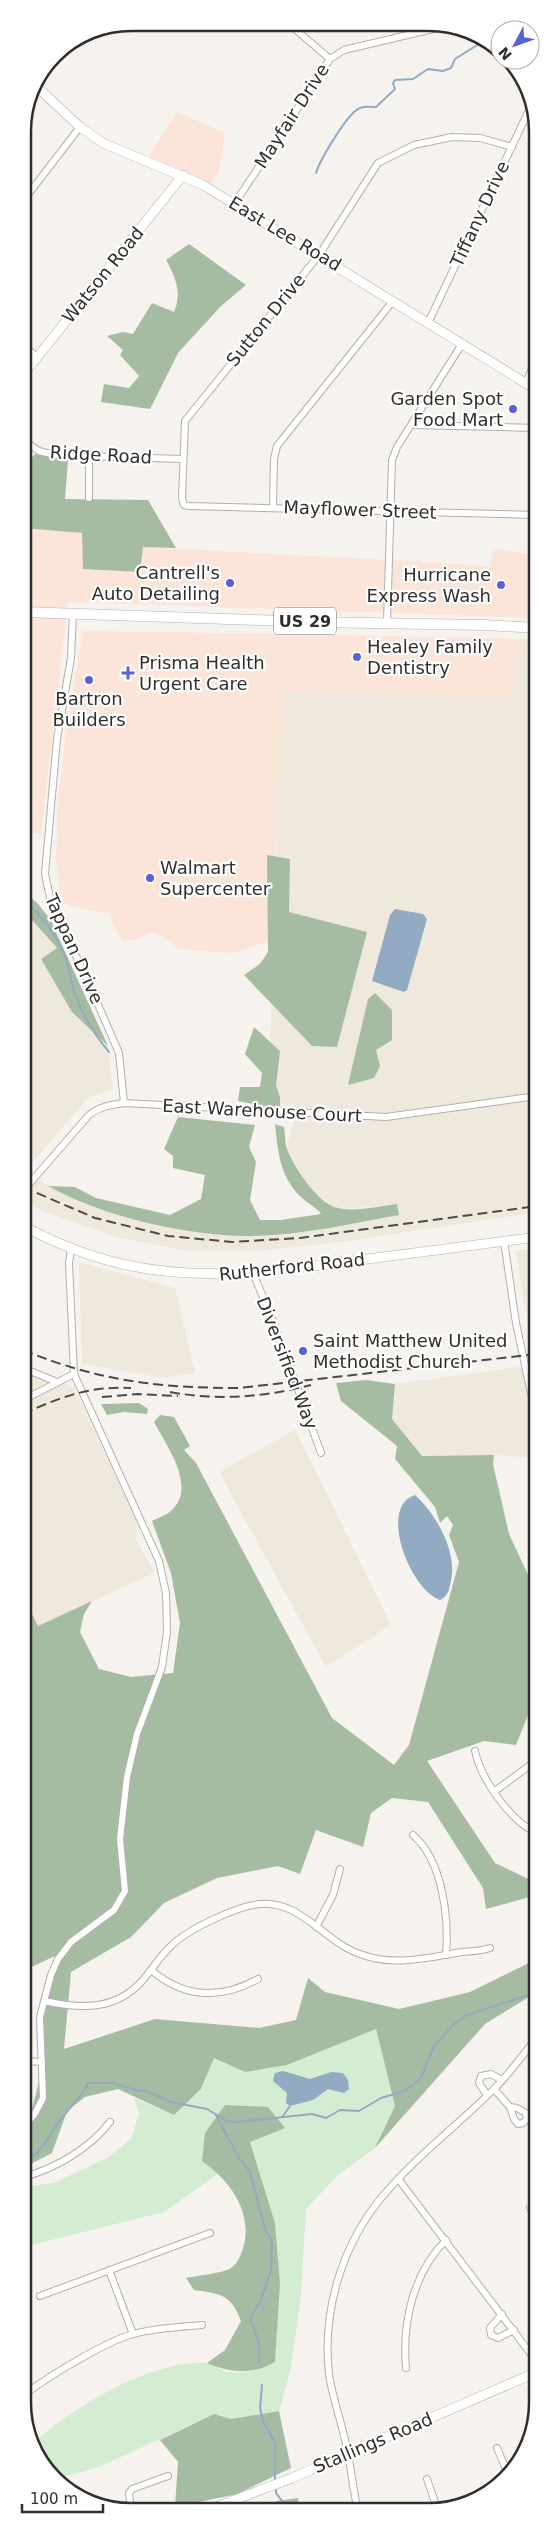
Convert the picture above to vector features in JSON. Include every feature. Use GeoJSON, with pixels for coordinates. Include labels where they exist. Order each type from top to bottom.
{"type":"FeatureCollection","features":[{"type":"Feature","properties":{"kind":"main road","name":"US 29"},"geometry":{"type":"LineString","coordinates":[[31,612],[529,628]]}},
{"type":"Feature","properties":{"kind":"street"},"geometry":{"type":"LineString","coordinates":[[297,31],[330,59]]}},
{"type":"Feature","properties":{"kind":"street","name":"Mayfair Drive"},"geometry":{"type":"LineString","coordinates":[[235,203],[330,59],[344,50],[425,31]]}},
{"type":"Feature","properties":{"kind":"street","name":"East Lee Road"},"geometry":{"type":"LineString","coordinates":[[40,90],[80,127],[114,149],[183,175],[235,203],[529,386]]}},
{"type":"Feature","properties":{"kind":"street","name":"Tiffany Drive"},"geometry":{"type":"LineString","coordinates":[[428,323],[527,115]]}},
{"type":"Feature","properties":{"kind":"street"},"geometry":{"type":"LineString","coordinates":[[31,191],[80,127]]}},
{"type":"Feature","properties":{"kind":"street","name":"Sutton Drive"},"geometry":{"type":"LineString","coordinates":[[184,505],[182,498],[182,459],[184,425],[188,416],[318,255],[373,169],[386,157],[414,145],[452,137],[480,138],[512,146]]}},
{"type":"Feature","properties":{"kind":"street","name":"Watson Road"},"geometry":{"type":"LineString","coordinates":[[31,365],[183,175]]}},
{"type":"Feature","properties":{"kind":"street"},"geometry":{"type":"LineString","coordinates":[[273,508],[274,459],[277,446],[394,301]]}},
{"type":"Feature","properties":{"kind":"street"},"geometry":{"type":"LineString","coordinates":[[387,623],[392,460],[462,344]]}},
{"type":"Feature","properties":{"kind":"street"},"geometry":{"type":"LineString","coordinates":[[31,352],[37,357]]}},
{"type":"Feature","properties":{"kind":"street"},"geometry":{"type":"LineString","coordinates":[[526,384],[529,377]]}},
{"type":"Feature","properties":{"kind":"street"},"geometry":{"type":"LineString","coordinates":[[412,425],[529,428]]}},
{"type":"Feature","properties":{"kind":"street","name":"Ridge Road"},"geometry":{"type":"LineString","coordinates":[[31,447],[47,454],[182,459]]}},
{"type":"Feature","properties":{"kind":"street"},"geometry":{"type":"LineString","coordinates":[[89,456],[89,498]]}},
{"type":"Feature","properties":{"kind":"street","name":"Mayflower Street"},"geometry":{"type":"LineString","coordinates":[[184,505],[529,515]]}},
{"type":"Feature","properties":{"kind":"street","name":"Tappan Drive"},"geometry":{"type":"LineString","coordinates":[[73,613],[71,658],[57,739],[45,874],[57,918],[83,970],[117,1047],[121,1064],[124,1103]]}},
{"type":"Feature","properties":{"kind":"street","name":"East Warehouse Court"},"geometry":{"type":"LineString","coordinates":[[31,1182],[89,1115],[106,1106],[124,1103],[283,1114],[386,1117],[529,1097]]}},
{"type":"Feature","properties":{"kind":"street","name":"Rutherford Road"},"geometry":{"type":"LineString","coordinates":[[31,1230],[71,1249],[118,1263],[162,1272],[209,1275],[253,1273],[529,1238]]}},
{"type":"Feature","properties":{"kind":"street"},"geometry":{"type":"LineString","coordinates":[[504,1241],[516,1323],[529,1384]]}},
{"type":"Feature","properties":{"kind":"street"},"geometry":{"type":"LineString","coordinates":[[31,2119],[42,2102],[44,2085],[40,2027],[44,2000],[51,1974],[64,1949],[78,1935],[114,1910],[124,1895],[126,1882],[120,1839],[127,1777],[137,1734],[162,1667],[167,1632],[166,1593],[158,1560],[74,1374],[68,1263],[71,1249]]}},
{"type":"Feature","properties":{"kind":"street","name":"Diversified Way"},"geometry":{"type":"LineString","coordinates":[[253,1273],[275,1326],[321,1453]]}},
{"type":"Feature","properties":{"kind":"street"},"geometry":{"type":"LineString","coordinates":[[31,1371],[57,1382]]}},
{"type":"Feature","properties":{"kind":"street"},"geometry":{"type":"LineString","coordinates":[[31,1396],[74,1374]]}},
{"type":"Feature","properties":{"kind":"street"},"geometry":{"type":"LineString","coordinates":[[475,1751],[482,1773],[518,1821],[529,1828]]}},
{"type":"Feature","properties":{"kind":"street"},"geometry":{"type":"LineString","coordinates":[[495,1791],[529,1766]]}},
{"type":"Feature","properties":{"kind":"street"},"geometry":{"type":"LineString","coordinates":[[413,1835],[430,1860],[441,1887],[445,1910],[446,1955]]}},
{"type":"Feature","properties":{"kind":"street"},"geometry":{"type":"LineString","coordinates":[[316,1927],[333,1895],[340,1869]]}},
{"type":"Feature","properties":{"kind":"street"},"geometry":{"type":"LineString","coordinates":[[44,2000],[82,2007],[106,2004],[129,1993],[170,1946],[187,1932],[252,1905],[268,1904],[284,1907],[300,1914],[346,1948],[375,1959],[404,1962],[490,1948]]}},
{"type":"Feature","properties":{"kind":"street"},"geometry":{"type":"LineString","coordinates":[[151,1970],[176,1987],[203,1994],[229,1991],[258,1979]]}},
{"type":"Feature","properties":{"kind":"street"},"geometry":{"type":"LineString","coordinates":[[357,2503],[329,2373],[329,2343],[333,2298],[345,2258],[374,2208],[399,2180],[494,2089],[520,2061],[529,2048]]}},
{"type":"Feature","properties":{"kind":"street"},"geometry":{"type":"LineString","coordinates":[[31,2061],[42,2062]]}},
{"type":"Feature","properties":{"kind":"street"},"geometry":{"type":"LineString","coordinates":[[487,2095],[479,2083],[481,2076],[491,2074],[502,2080]]}},
{"type":"Feature","properties":{"kind":"street"},"geometry":{"type":"LineString","coordinates":[[494,2089],[510,2107]]}},
{"type":"Feature","properties":{"kind":"street"},"geometry":{"type":"LineString","coordinates":[[31,2174],[64,2161],[99,2134],[110,2122]]}},
{"type":"Feature","properties":{"kind":"street"},"geometry":{"type":"LineString","coordinates":[[399,2180],[529,2351]]}},
{"type":"Feature","properties":{"kind":"street"},"geometry":{"type":"LineString","coordinates":[[40,2296],[210,2233]]}},
{"type":"Feature","properties":{"kind":"street"},"geometry":{"type":"LineString","coordinates":[[406,2368],[405,2340],[410,2303],[431,2259],[446,2240]]}},
{"type":"Feature","properties":{"kind":"street"},"geometry":{"type":"LineString","coordinates":[[109,2270],[133,2334]]}},
{"type":"Feature","properties":{"kind":"street"},"geometry":{"type":"LineString","coordinates":[[502,2314],[490,2328],[491,2334],[498,2338],[514,2330]]}},
{"type":"Feature","properties":{"kind":"street"},"geometry":{"type":"LineString","coordinates":[[31,2390],[108,2345],[133,2334],[202,2325]]}},
{"type":"Feature","properties":{"kind":"street","name":"Stallings Road"},"geometry":{"type":"LineString","coordinates":[[226,2503],[292,2478],[529,2375]]}},
{"type":"Feature","properties":{"kind":"street"},"geometry":{"type":"LineString","coordinates":[[497,2448],[505,2467]]}},
{"type":"Feature","properties":{"kind":"street"},"geometry":{"type":"LineString","coordinates":[[131,2503],[129,2494],[132,2489],[168,2476]]}},
{"type":"Feature","properties":{"kind":"street"},"geometry":{"type":"LineString","coordinates":[[427,2479],[435,2503]]}},
{"type":"Feature","properties":{"kind":"shaded area"},"geometry":{"type":"Polygon","coordinates":[[[177,112],[225,133],[219,171],[211,183],[149,156],[177,112]]]}},
{"type":"Feature","properties":{"kind":"shaded area"},"geometry":{"type":"Polygon","coordinates":[[[31,529],[82,533],[84,569],[140,572],[143,547],[490,567],[493,549],[529,554],[529,618],[68,602],[41,834],[31,832],[31,529]]]}},
{"type":"Feature","properties":{"kind":"shaded area"},"geometry":{"type":"Polygon","coordinates":[[[83,631],[524,639],[510,698],[282,692],[273,940],[234,953],[178,949],[163,937],[152,932],[136,939],[123,941],[109,914],[66,905],[60,891],[56,863],[58,797],[68,719],[83,631]]]}},
{"type":"Feature","properties":{"kind":"shaded area"},"geometry":{"type":"Polygon","coordinates":[[[524,639],[529,639],[529,1213],[348,1241],[268,1250],[226,1251],[183,1250],[116,1237],[45,1212],[31,1205],[31,1176],[54,1189],[132,1219],[188,1230],[242,1236],[311,1230],[399,1215],[397,1204],[357,1208],[334,1207],[317,1194],[302,1177],[287,1147],[295,1116],[268,1108],[282,692],[510,698],[524,639]]]}},
{"type":"Feature","properties":{"kind":"shaded area"},"geometry":{"type":"Polygon","coordinates":[[[31,919],[57,948],[72,1012],[108,1046],[113,1089],[88,1098],[31,1164],[31,919]]]}},
{"type":"Feature","properties":{"kind":"shaded area"},"geometry":{"type":"Polygon","coordinates":[[[529,1249],[529,1333],[516,1251],[529,1249]]]}},
{"type":"Feature","properties":{"kind":"shaded area"},"geometry":{"type":"Polygon","coordinates":[[[79,1262],[175,1288],[195,1373],[163,1378],[82,1364],[79,1262]]]}},
{"type":"Feature","properties":{"kind":"shaded area"},"geometry":{"type":"Polygon","coordinates":[[[529,1366],[529,1457],[494,1455],[422,1456],[392,1419],[395,1384],[529,1366]]]}},
{"type":"Feature","properties":{"kind":"shaded area"},"geometry":{"type":"Polygon","coordinates":[[[31,1374],[73,1386],[137,1522],[136,1539],[154,1573],[38,1626],[31,1612],[31,1374]]]}},
{"type":"Feature","properties":{"kind":"shaded area"},"geometry":{"type":"Polygon","coordinates":[[[295,1430],[391,1625],[326,1667],[219,1472],[295,1430]]]}},
{"type":"Feature","properties":{"kind":"green space"},"geometry":{"type":"Polygon","coordinates":[[[189,244],[246,285],[220,307],[178,353],[150,409],[101,402],[104,384],[129,388],[139,376],[120,355],[123,350],[107,336],[123,332],[133,334],[152,303],[174,312],[178,292],[173,273],[166,260],[189,244]]]}},
{"type":"Feature","properties":{"kind":"green space"},"geometry":{"type":"Polygon","coordinates":[[[35,454],[68,460],[65,499],[148,500],[176,548],[143,547],[140,572],[83,569],[82,533],[31,529],[31,458],[35,454]]]}},
{"type":"Feature","properties":{"kind":"green space"},"geometry":{"type":"Polygon","coordinates":[[[267,855],[290,859],[289,912],[367,932],[337,1047],[312,1046],[244,975],[260,964],[268,952],[267,855]]]}},
{"type":"Feature","properties":{"kind":"green space"},"geometry":{"type":"Polygon","coordinates":[[[31,897],[50,919],[108,1046],[72,1012],[41,959],[57,948],[31,919],[31,897]]]}},
{"type":"Feature","properties":{"kind":"green space"},"geometry":{"type":"Polygon","coordinates":[[[375,993],[392,1010],[392,1040],[376,1050],[380,1066],[374,1078],[348,1085],[368,999],[375,993]]]}},
{"type":"Feature","properties":{"kind":"green space"},"geometry":{"type":"Polygon","coordinates":[[[254,1027],[280,1051],[276,1086],[280,1097],[280,1109],[238,1101],[240,1087],[260,1087],[262,1073],[245,1054],[254,1027]]]}},
{"type":"Feature","properties":{"kind":"green space"},"geometry":{"type":"Polygon","coordinates":[[[178,1117],[255,1125],[249,1147],[256,1162],[250,1200],[260,1220],[281,1220],[321,1214],[295,1191],[289,1182],[279,1155],[275,1124],[284,1127],[286,1146],[299,1172],[312,1190],[327,1203],[341,1209],[397,1204],[399,1215],[281,1234],[261,1236],[217,1235],[142,1222],[92,1206],[48,1186],[75,1187],[96,1198],[170,1215],[201,1199],[205,1175],[173,1168],[173,1156],[164,1149],[178,1117]]]}},
{"type":"Feature","properties":{"kind":"green space"},"geometry":{"type":"Polygon","coordinates":[[[366,1380],[395,1384],[392,1419],[422,1456],[494,1455],[493,1464],[509,1534],[529,1577],[529,1712],[516,1745],[484,1741],[427,1761],[495,1863],[529,1879],[529,1897],[486,1909],[483,1888],[428,1802],[392,1798],[371,1813],[363,1847],[316,1830],[300,1874],[278,1866],[217,1878],[164,1903],[131,1937],[71,1972],[64,2049],[155,2019],[259,2028],[296,2020],[308,1978],[325,1992],[399,2009],[470,1992],[529,1963],[529,1997],[485,2024],[375,2148],[395,2106],[376,2029],[287,2065],[245,2072],[214,2058],[201,2089],[174,2115],[118,2089],[85,2097],[67,2111],[52,2153],[31,2164],[31,2113],[39,2081],[37,2030],[55,1956],[31,1967],[31,1612],[38,1626],[92,1601],[84,1614],[80,1632],[99,1669],[131,1677],[173,1673],[180,1623],[171,1573],[152,1521],[172,1510],[179,1500],[181,1489],[177,1466],[154,1422],[160,1415],[174,1417],[190,1446],[184,1450],[196,1463],[332,1718],[394,1765],[409,1745],[459,1562],[449,1535],[453,1525],[447,1516],[440,1523],[435,1507],[395,1459],[397,1446],[341,1401],[336,1383],[366,1380]]]}},
{"type":"Feature","properties":{"kind":"green space"},"geometry":{"type":"Polygon","coordinates":[[[139,1403],[148,1409],[147,1414],[124,1412],[107,1415],[101,1404],[139,1403]]]}},
{"type":"Feature","properties":{"kind":"green space"},"geometry":{"type":"Polygon","coordinates":[[[376,2029],[395,2106],[375,2148],[338,2175],[306,2209],[301,2295],[291,2368],[279,2411],[231,2419],[214,2414],[99,2467],[64,2477],[48,2459],[38,2439],[70,2414],[115,2388],[139,2377],[185,2364],[209,2363],[227,2372],[239,2372],[264,2367],[275,2362],[280,2284],[275,2223],[250,2141],[268,2108],[219,2173],[164,2212],[31,2245],[31,2186],[54,2183],[107,2158],[131,2139],[139,2114],[134,2098],[174,2115],[201,2089],[214,2058],[245,2072],[287,2065],[376,2029]]]}},
{"type":"Feature","properties":{"kind":"green space"},"geometry":{"type":"Polygon","coordinates":[[[225,2105],[268,2107],[285,2128],[250,2142],[275,2223],[280,2284],[275,2362],[250,2371],[233,2371],[207,2363],[225,2350],[241,2321],[229,2300],[218,2294],[194,2290],[186,2278],[216,2273],[231,2268],[241,2255],[244,2245],[245,2220],[236,2197],[221,2177],[202,2161],[205,2133],[225,2105]]]}},
{"type":"Feature","properties":{"kind":"green space"},"geometry":{"type":"Polygon","coordinates":[[[279,2411],[291,2468],[237,2494],[194,2503],[175,2503],[178,2462],[160,2440],[214,2414],[231,2419],[279,2411]]]}},
{"type":"Feature","properties":{"kind":"green space"},"geometry":{"type":"Polygon","coordinates":[[[298,2498],[299,2503],[275,2503],[277,2501],[298,2498]]]}},
{"type":"Feature","properties":{"kind":"water"},"geometry":{"type":"Polygon","coordinates":[[[395,909],[423,914],[427,919],[407,990],[404,992],[372,981],[390,915],[395,909]]]}},
{"type":"Feature","properties":{"kind":"water"},"geometry":{"type":"Polygon","coordinates":[[[415,1495],[439,1525],[452,1561],[449,1590],[440,1600],[429,1593],[418,1580],[402,1548],[398,1530],[399,1514],[404,1502],[415,1495]]]}},
{"type":"Feature","properties":{"kind":"water"},"geometry":{"type":"Polygon","coordinates":[[[283,2071],[310,2079],[331,2072],[343,2073],[348,2080],[349,2089],[344,2093],[328,2089],[313,2100],[290,2106],[286,2103],[287,2093],[273,2081],[275,2073],[283,2071]]]}},
{"type":"Feature","properties":{"kind":"waterway"},"geometry":{"type":"LineString","coordinates":[[316,173],[335,137],[355,111],[362,107],[376,107],[395,89],[393,83],[395,80],[413,79],[428,69],[443,71],[451,68],[455,59],[478,45]]}},
{"type":"Feature","properties":{"kind":"waterway"},"geometry":{"type":"LineString","coordinates":[[31,907],[44,921],[57,940],[65,956],[72,984],[83,1011],[97,1037],[109,1052]]}},
{"type":"Feature","properties":{"kind":"waterway"},"geometry":{"type":"LineString","coordinates":[[31,2157],[46,2143],[57,2124],[88,2083],[113,2083],[139,2091],[147,2091],[171,2102],[207,2109],[227,2121],[238,2122],[312,2114],[326,2118],[340,2110],[359,2111],[381,2098],[405,2091],[421,2078],[434,2046],[454,2024],[465,2016],[529,1995]]}},
{"type":"Feature","properties":{"kind":"waterway"},"geometry":{"type":"LineString","coordinates":[[283,2116],[290,2106]]}},
{"type":"Feature","properties":{"kind":"waterway"},"geometry":{"type":"LineString","coordinates":[[216,2115],[239,2158],[250,2172],[265,2229],[272,2240],[271,2271],[260,2302],[250,2318],[259,2343],[259,2362]]}},
{"type":"Feature","properties":{"kind":"waterway"},"geometry":{"type":"LineString","coordinates":[[262,2385],[260,2408],[263,2421],[275,2443],[275,2482]]}},
{"type":"Feature","properties":{"kind":"waterway"},"geometry":{"type":"LineString","coordinates":[[276,2487],[276,2493],[284,2503]]}},
{"type":"Feature","properties":{"kind":"railway"},"geometry":{"type":"LineString","coordinates":[[31,1190],[95,1218],[168,1236],[232,1242],[300,1238],[529,1207]]}},
{"type":"Feature","properties":{"kind":"railway"},"geometry":{"type":"LineString","coordinates":[[31,1353],[103,1376],[155,1384],[210,1388],[239,1388],[529,1355]]}},
{"type":"Feature","properties":{"kind":"railway"},"geometry":{"type":"LineString","coordinates":[[170,1392],[223,1397],[258,1395],[311,1385]]}},
{"type":"Feature","properties":{"kind":"railway"},"geometry":{"type":"LineString","coordinates":[[31,1410],[50,1402],[88,1391],[131,1388]]}},
{"type":"Feature","properties":{"kind":"railway"},"geometry":{"type":"LineString","coordinates":[[102,1397],[138,1394],[178,1396]]}},
{"type":"Feature","properties":{"kind":"place","name":"Garden Spot Food Mart"},"geometry":{"type":"Point","coordinates":[513,409]}},
{"type":"Feature","properties":{"kind":"place","name":"Cantrell's Auto Detailing"},"geometry":{"type":"Point","coordinates":[230,583]}},
{"type":"Feature","properties":{"kind":"place","name":"Hurricane Express Wash"},"geometry":{"type":"Point","coordinates":[501,585]}},
{"type":"Feature","properties":{"kind":"place","name":"Healey Family Dentistry"},"geometry":{"type":"Point","coordinates":[357,657]}},
{"type":"Feature","properties":{"kind":"place","name":"Prisma Health Urgent Care"},"geometry":{"type":"Point","coordinates":[128,673]}},
{"type":"Feature","properties":{"kind":"place","name":"Bartron Builders"},"geometry":{"type":"Point","coordinates":[89,680]}},
{"type":"Feature","properties":{"kind":"place","name":"Walmart Supercenter"},"geometry":{"type":"Point","coordinates":[150,878]}},
{"type":"Feature","properties":{"kind":"place","name":"Saint Matthew United Methodist Church"},"geometry":{"type":"Point","coordinates":[303,1351]}}]}
